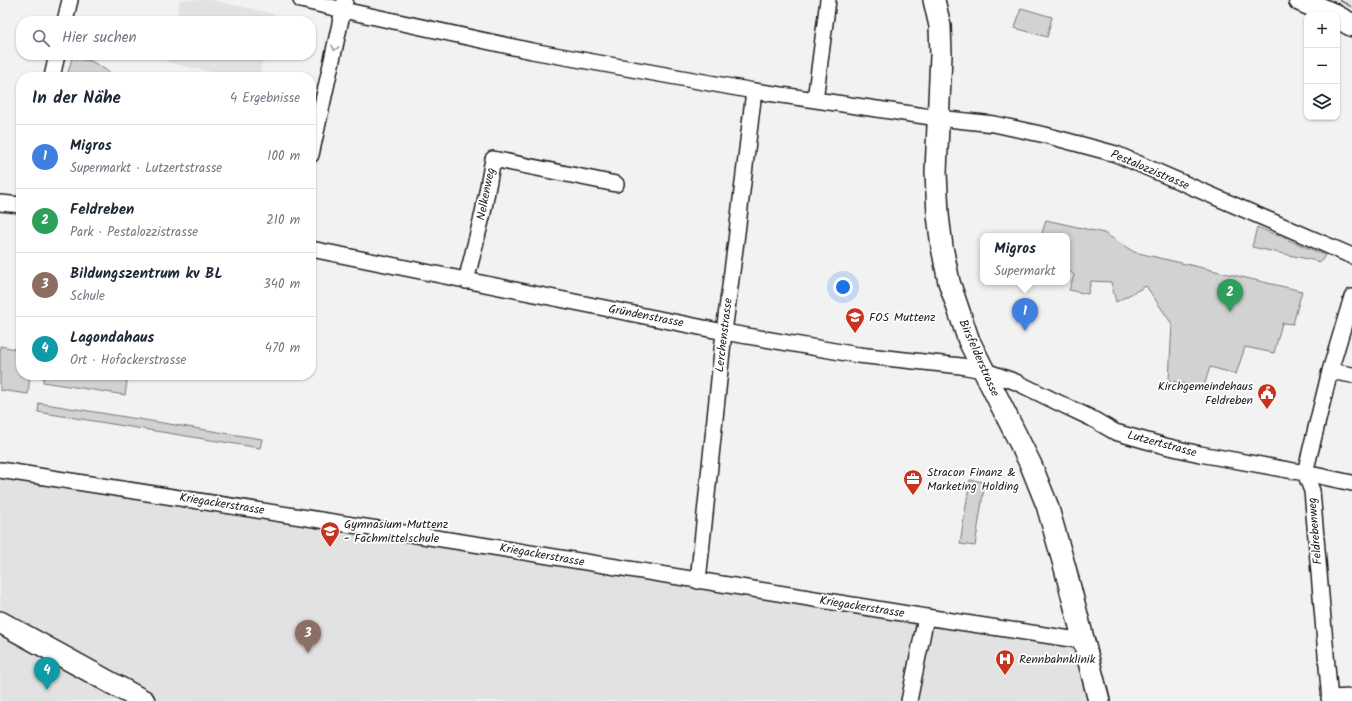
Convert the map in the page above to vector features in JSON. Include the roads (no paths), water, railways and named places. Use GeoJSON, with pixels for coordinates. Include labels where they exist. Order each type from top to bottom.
{"type":"FeatureCollection","features":[{"type":"Feature","properties":{"kind":"main road","name":"Birsfelderstrasse"},"geometry":{"type":"LineString","coordinates":[[934,0],[940,26],[941,55],[936,172],[938,215],[942,247],[950,287],[969,341],[1031,465],[1047,505],[1057,538],[1099,701]]}},
{"type":"Feature","properties":{"kind":"main road"},"geometry":{"type":"LineString","coordinates":[[1300,0],[1327,12]]}},
{"type":"Feature","properties":{"kind":"main road"},"geometry":{"type":"LineString","coordinates":[[1340,19],[1352,25]]}},
{"type":"Feature","properties":{"kind":"main road"},"geometry":{"type":"LineString","coordinates":[[0,622],[144,701]]}},
{"type":"Feature","properties":{"kind":"street"},"geometry":{"type":"LineString","coordinates":[[66,16],[70,0]]}},
{"type":"Feature","properties":{"kind":"street","name":"Pestalozzistrasse"},"geometry":{"type":"LineString","coordinates":[[301,0],[344,5],[532,51],[754,91],[938,118],[994,124],[1045,135],[1116,154],[1352,256]]}},
{"type":"Feature","properties":{"kind":"street"},"geometry":{"type":"LineString","coordinates":[[815,100],[828,0]]}},
{"type":"Feature","properties":{"kind":"street"},"geometry":{"type":"LineString","coordinates":[[316,132],[344,5]]}},
{"type":"Feature","properties":{"kind":"street"},"geometry":{"type":"LineString","coordinates":[[53,72],[56,60]]}},
{"type":"Feature","properties":{"kind":"street","name":"Lerchenstrasse"},"geometry":{"type":"LineString","coordinates":[[698,581],[724,332],[754,91]]}},
{"type":"Feature","properties":{"kind":"street","name":"Nelkenweg"},"geometry":{"type":"LineString","coordinates":[[466,281],[483,213],[493,159],[616,184]]}},
{"type":"Feature","properties":{"kind":"street"},"geometry":{"type":"LineString","coordinates":[[0,203],[16,205]]}},
{"type":"Feature","properties":{"kind":"street","name":"Gründenstrasse"},"geometry":{"type":"LineString","coordinates":[[316,250],[724,332],[858,355],[961,366],[983,370]]}},
{"type":"Feature","properties":{"kind":"street"},"geometry":{"type":"LineString","coordinates":[[1305,473],[1330,371],[1352,297]]}},
{"type":"Feature","properties":{"kind":"street","name":"Lutzertstrasse"},"geometry":{"type":"LineString","coordinates":[[983,370],[1016,382],[1091,418],[1116,432],[1200,454],[1305,473],[1352,484]]}},
{"type":"Feature","properties":{"kind":"street"},"geometry":{"type":"LineString","coordinates":[[1330,371],[1352,375]]}},
{"type":"Feature","properties":{"kind":"street","name":"Kriegackerstrasse"},"geometry":{"type":"LineString","coordinates":[[0,470],[1084,641]]}},
{"type":"Feature","properties":{"kind":"street","name":"Feldrebenweg"},"geometry":{"type":"LineString","coordinates":[[1305,473],[1312,491],[1329,700]]}},
{"type":"Feature","properties":{"kind":"street"},"geometry":{"type":"LineString","coordinates":[[909,701],[926,617]]}},
{"type":"Feature","properties":{"kind":"street"},"geometry":{"type":"LineString","coordinates":[[1329,700],[1352,698]]}},
{"type":"Feature","properties":{"kind":"tram line"},"geometry":{"type":"LineString","coordinates":[[1339,0],[1352,7]]}},
{"type":"Feature","properties":{"kind":"place","name":"Feldreben"},"geometry":{"type":"Point","coordinates":[1230,312]}},
{"type":"Feature","properties":{"kind":"place","name":"Migros"},"geometry":{"type":"Point","coordinates":[1025,331]}},
{"type":"Feature","properties":{"kind":"place","name":"FOS Muttenz"},"geometry":{"type":"Point","coordinates":[855,334]}},
{"type":"Feature","properties":{"kind":"place","name":"Kirchgemeindehaus Feldreben"},"geometry":{"type":"Point","coordinates":[1267,410]}},
{"type":"Feature","properties":{"kind":"place","name":"Stracon Finanz & Marketing Holding"},"geometry":{"type":"Point","coordinates":[913,496]}},
{"type":"Feature","properties":{"kind":"place","name":"Gymnasium Muttenz - Fachmittelschule"},"geometry":{"type":"Point","coordinates":[330,548]}},
{"type":"Feature","properties":{"kind":"place","name":"Bildungszentrum kv BL"},"geometry":{"type":"Point","coordinates":[308,653]}},
{"type":"Feature","properties":{"kind":"place","name":"Rennbahnklinik"},"geometry":{"type":"Point","coordinates":[1005,676]}},
{"type":"Feature","properties":{"kind":"place","name":"Lagondahaus"},"geometry":{"type":"Point","coordinates":[47,690]}}]}
